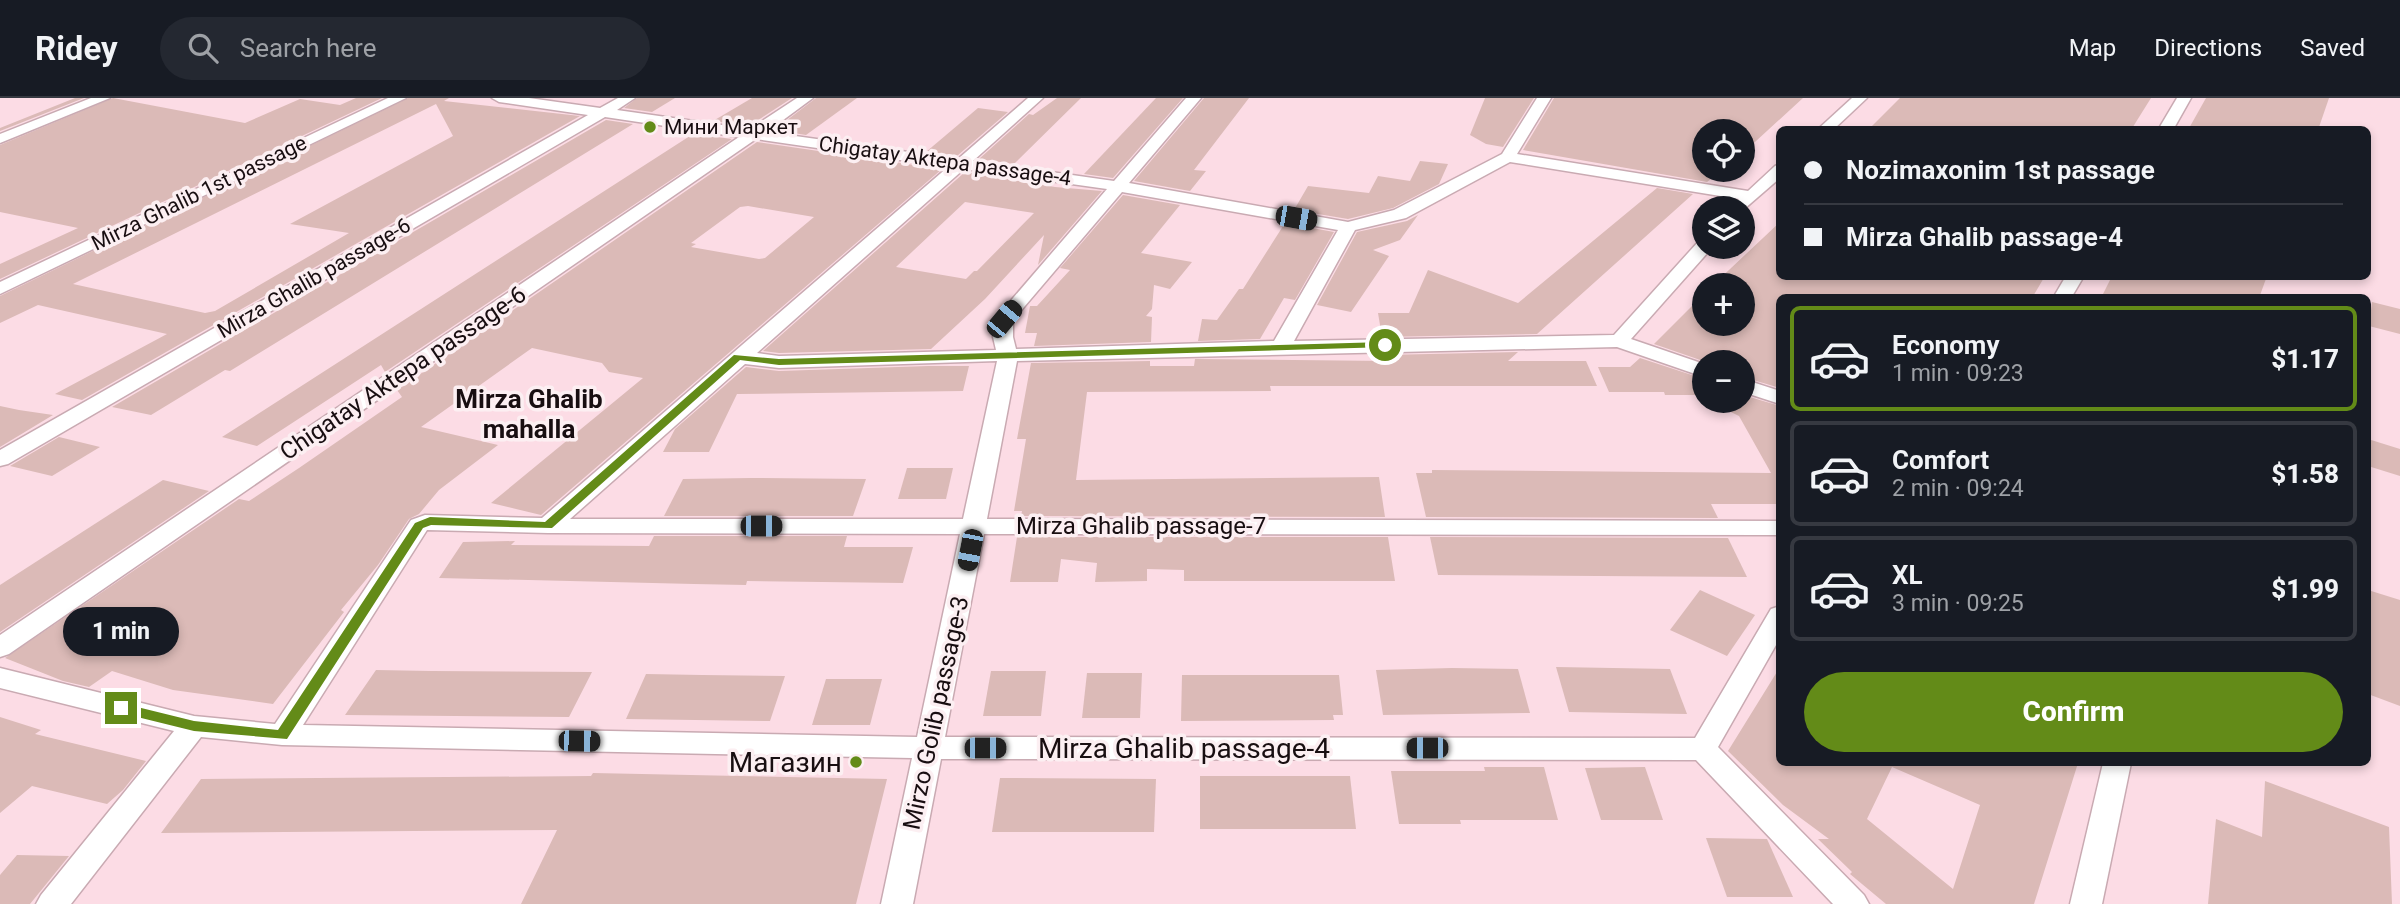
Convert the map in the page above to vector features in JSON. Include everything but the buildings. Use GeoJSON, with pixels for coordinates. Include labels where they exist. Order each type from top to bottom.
{"type":"FeatureCollection","features":[{"type":"Feature","properties":{"kind":"street"},"geometry":{"type":"LineString","coordinates":[[0,139],[103,98]]}},
{"type":"Feature","properties":{"kind":"street","name":"Mirza Ghalib 1st passage"},"geometry":{"type":"LineString","coordinates":[[0,289],[399,98]]}},
{"type":"Feature","properties":{"kind":"street","name":"Chigatay Aktepa passage-4"},"geometry":{"type":"LineString","coordinates":[[499,98],[1117,186],[1348,227]]}},
{"type":"Feature","properties":{"kind":"street","name":"Mirza Ghalib passage-6"},"geometry":{"type":"LineString","coordinates":[[0,459],[628,98]]}},
{"type":"Feature","properties":{"kind":"street","name":"Chigatay Aktepa passage-6"},"geometry":{"type":"LineString","coordinates":[[0,648],[806,98]]}},
{"type":"Feature","properties":{"kind":"street"},"geometry":{"type":"LineString","coordinates":[[548,526],[1036,98]]}},
{"type":"Feature","properties":{"kind":"street","name":"Mirzo Golib passage-3"},"geometry":{"type":"LineString","coordinates":[[897,904],[1008,356],[1003,337],[1004,319],[1194,98]]}},
{"type":"Feature","properties":{"kind":"street"},"geometry":{"type":"LineString","coordinates":[[1281,347],[1348,227],[1400,214],[1508,157],[1544,98]]}},
{"type":"Feature","properties":{"kind":"street"},"geometry":{"type":"LineString","coordinates":[[1828,126],[1860,98]]}},
{"type":"Feature","properties":{"kind":"street"},"geometry":{"type":"LineString","coordinates":[[2167,126],[2184,98]]}},
{"type":"Feature","properties":{"kind":"street"},"geometry":{"type":"LineString","coordinates":[[1508,157],[1737,196]]}},
{"type":"Feature","properties":{"kind":"street"},"geometry":{"type":"LineString","coordinates":[[1751,196],[1776,173]]}},
{"type":"Feature","properties":{"kind":"street"},"geometry":{"type":"LineString","coordinates":[[1755,197],[1776,195]]}},
{"type":"Feature","properties":{"kind":"street"},"geometry":{"type":"LineString","coordinates":[[1619,341],[1692,259]]}},
{"type":"Feature","properties":{"kind":"street"},"geometry":{"type":"LineString","coordinates":[[738,357],[779,362],[1281,347],[1619,341],[1692,367]]}},
{"type":"Feature","properties":{"kind":"street"},"geometry":{"type":"LineString","coordinates":[[1755,389],[1776,397]]}},
{"type":"Feature","properties":{"kind":"street","name":"Mirza Ghalib passage-7"},"geometry":{"type":"LineString","coordinates":[[282,736],[419,525],[430,521],[548,526],[1776,528]]}},
{"type":"Feature","properties":{"kind":"street"},"geometry":{"type":"LineString","coordinates":[[1776,622],[1703,749],[1853,904]]}},
{"type":"Feature","properties":{"kind":"street","name":"Mirza Ghalib passage-4"},"geometry":{"type":"LineString","coordinates":[[0,678],[194,726],[282,736],[930,748],[1703,749]]}},
{"type":"Feature","properties":{"kind":"street"},"geometry":{"type":"LineString","coordinates":[[52,904],[194,726]]}},
{"type":"Feature","properties":{"kind":"street"},"geometry":{"type":"LineString","coordinates":[[2086,904],[2116,766]]}},
{"type":"Feature","properties":{"kind":"place","name":"Мини Маркет"},"geometry":{"type":"Point","coordinates":[650,127]}},
{"type":"Feature","properties":{"kind":"place","name":"Магазин"},"geometry":{"type":"Point","coordinates":[856,762]}},
{"type":"Feature","properties":{"kind":"district","name":"Mirza Ghalib mahalla"},"geometry":{"type":"Point","coordinates":[529,414]}},
{"type":"Feature","properties":{"kind":"route"},"geometry":{"type":"LineString","coordinates":[[121,708],[194,726],[282,736],[419,525],[430,521],[548,526],[738,357],[779,362],[1385,345]]}}]}
